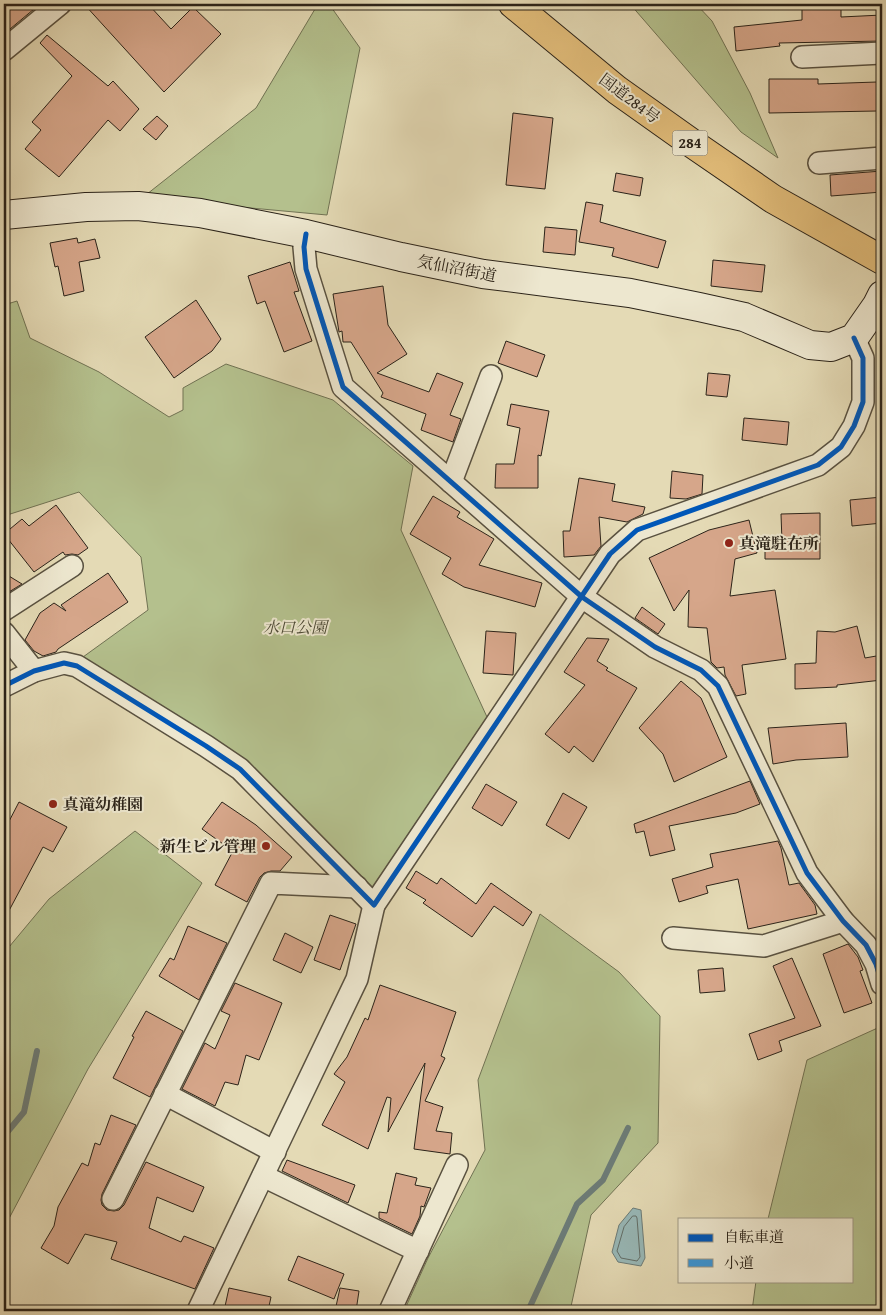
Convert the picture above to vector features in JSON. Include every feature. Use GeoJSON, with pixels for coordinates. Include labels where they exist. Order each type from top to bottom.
{"type":"FeatureCollection","features":[{"type":"Feature","properties":{"kind":"highway","name":"国道284号"},"geometry":{"type":"LineString","coordinates":[[513,4],[617,90],[701,150],[773,199],[882,260]]}},
{"type":"Feature","properties":{"kind":"street"},"geometry":{"type":"LineString","coordinates":[[4,50],[60,4]]}},
{"type":"Feature","properties":{"kind":"street"},"geometry":{"type":"LineString","coordinates":[[802,57],[882,53]]}},
{"type":"Feature","properties":{"kind":"street"},"geometry":{"type":"LineString","coordinates":[[819,163],[882,158]]}},
{"type":"Feature","properties":{"kind":"street","name":"気仙沼街道"},"geometry":{"type":"LineString","coordinates":[[4,215],[86,207],[138,206],[200,213],[306,234],[483,274],[630,293],[735,315],[810,345],[831,347],[854,338]]}},
{"type":"Feature","properties":{"kind":"street"},"geometry":{"type":"LineString","coordinates":[[306,234],[304,246],[306,270],[343,387],[582,597],[654,647],[701,670],[718,686],[807,873],[843,921],[874,942],[876,964],[882,984]]}},
{"type":"Feature","properties":{"kind":"street"},"geometry":{"type":"LineString","coordinates":[[198,1311],[357,979],[374,905],[610,554],[637,530],[818,465],[841,447],[854,426],[863,402],[863,358],[854,338],[882,295]]}},
{"type":"Feature","properties":{"kind":"street"},"geometry":{"type":"LineString","coordinates":[[451,482],[491,376]]}},
{"type":"Feature","properties":{"kind":"street"},"geometry":{"type":"LineString","coordinates":[[4,610],[72,566]]}},
{"type":"Feature","properties":{"kind":"street"},"geometry":{"type":"LineString","coordinates":[[4,633],[34,671]]}},
{"type":"Feature","properties":{"kind":"street"},"geometry":{"type":"LineString","coordinates":[[4,686],[34,671],[64,663],[77,666],[240,769],[374,905]]}},
{"type":"Feature","properties":{"kind":"street"},"geometry":{"type":"LineString","coordinates":[[113,1199],[271,882],[357,887]]}},
{"type":"Feature","properties":{"kind":"street"},"geometry":{"type":"LineString","coordinates":[[673,938],[764,946],[843,921]]}},
{"type":"Feature","properties":{"kind":"street"},"geometry":{"type":"LineString","coordinates":[[166,1094],[275,1152]]}},
{"type":"Feature","properties":{"kind":"street"},"geometry":{"type":"LineString","coordinates":[[390,1311],[458,1165]]}},
{"type":"Feature","properties":{"kind":"street"},"geometry":{"type":"LineString","coordinates":[[264,1176],[418,1250]]}},
{"type":"Feature","properties":{"kind":"green space"},"geometry":{"type":"Polygon","coordinates":[[[318,4],[329,4],[360,48],[327,215],[142,198],[256,108],[318,4]]]}},
{"type":"Feature","properties":{"kind":"green space"},"geometry":{"type":"Polygon","coordinates":[[[630,4],[696,4],[712,21],[750,93],[778,158],[741,132],[630,4]]]}},
{"type":"Feature","properties":{"kind":"green space","name":"水口公園"},"geometry":{"type":"Polygon","coordinates":[[[17,301],[30,338],[99,372],[169,417],[183,410],[183,388],[226,364],[333,400],[413,466],[401,530],[487,717],[372,888],[245,760],[83,657],[148,610],[141,557],[79,492],[4,516],[4,305],[17,301]]]}},
{"type":"Feature","properties":{"kind":"green space"},"geometry":{"type":"Polygon","coordinates":[[[135,831],[202,883],[88,1069],[4,1228],[4,953],[49,899],[135,831]]]}},
{"type":"Feature","properties":{"kind":"green space"},"geometry":{"type":"Polygon","coordinates":[[[540,914],[619,972],[660,1016],[658,1143],[591,1215],[570,1311],[404,1311],[428,1258],[485,1150],[478,1080],[540,914]]]}},
{"type":"Feature","properties":{"kind":"green space"},"geometry":{"type":"Polygon","coordinates":[[[882,1026],[882,1311],[752,1311],[756,1282],[854,1282],[854,1218],[768,1218],[807,1060],[882,1026]]]}},
{"type":"Feature","properties":{"kind":"water"},"geometry":{"type":"Polygon","coordinates":[[[633,1208],[641,1210],[645,1258],[641,1266],[618,1262],[612,1252],[619,1225],[633,1208]]]}},
{"type":"Feature","properties":{"kind":"building"},"geometry":{"type":"Polygon","coordinates":[[[4,4],[30,4],[34,9],[4,34],[4,4]]]}},
{"type":"Feature","properties":{"kind":"building"},"geometry":{"type":"Polygon","coordinates":[[[84,4],[148,4],[171,29],[193,7],[221,34],[164,92],[84,4]]]}},
{"type":"Feature","properties":{"kind":"building"},"geometry":{"type":"Polygon","coordinates":[[[802,5],[841,5],[841,17],[882,15],[882,41],[779,43],[780,46],[736,51],[734,27],[802,20],[802,5]]]}},
{"type":"Feature","properties":{"kind":"building"},"geometry":{"type":"Polygon","coordinates":[[[47,35],[108,86],[113,81],[139,109],[120,131],[108,120],[59,177],[25,149],[41,130],[32,122],[72,76],[40,43],[47,35]]]}},
{"type":"Feature","properties":{"kind":"building"},"geometry":{"type":"Polygon","coordinates":[[[769,79],[818,79],[818,84],[877,82],[877,111],[769,113],[769,79]]]}},
{"type":"Feature","properties":{"kind":"building"},"geometry":{"type":"Polygon","coordinates":[[[513,113],[553,118],[545,189],[506,185],[513,113]]]}},
{"type":"Feature","properties":{"kind":"building"},"geometry":{"type":"Polygon","coordinates":[[[157,116],[168,126],[156,140],[143,129],[157,116]]]}},
{"type":"Feature","properties":{"kind":"building"},"geometry":{"type":"Polygon","coordinates":[[[882,171],[882,192],[831,196],[830,175],[882,171]]]}},
{"type":"Feature","properties":{"kind":"building"},"geometry":{"type":"Polygon","coordinates":[[[616,173],[643,178],[640,196],[613,191],[616,173]]]}},
{"type":"Feature","properties":{"kind":"building"},"geometry":{"type":"Polygon","coordinates":[[[586,202],[603,205],[600,222],[666,241],[658,268],[612,256],[614,248],[579,242],[586,202]]]}},
{"type":"Feature","properties":{"kind":"building"},"geometry":{"type":"Polygon","coordinates":[[[545,227],[577,230],[575,255],[543,252],[545,227]]]}},
{"type":"Feature","properties":{"kind":"building"},"geometry":{"type":"Polygon","coordinates":[[[77,238],[78,243],[95,239],[100,258],[79,262],[84,291],[64,296],[58,266],[55,267],[50,243],[77,238]]]}},
{"type":"Feature","properties":{"kind":"building"},"geometry":{"type":"Polygon","coordinates":[[[713,260],[765,265],[762,292],[711,286],[713,260]]]}},
{"type":"Feature","properties":{"kind":"building"},"geometry":{"type":"Polygon","coordinates":[[[290,262],[299,291],[294,292],[312,341],[284,352],[265,301],[257,304],[248,276],[290,262]]]}},
{"type":"Feature","properties":{"kind":"building"},"geometry":{"type":"Polygon","coordinates":[[[383,286],[388,325],[407,354],[377,373],[429,392],[437,373],[463,383],[450,415],[461,419],[453,442],[421,430],[426,414],[381,397],[383,393],[351,342],[343,342],[342,331],[339,332],[333,294],[383,286]]]}},
{"type":"Feature","properties":{"kind":"building"},"geometry":{"type":"Polygon","coordinates":[[[196,300],[221,339],[212,351],[174,378],[145,337],[196,300]]]}},
{"type":"Feature","properties":{"kind":"building"},"geometry":{"type":"Polygon","coordinates":[[[506,341],[545,355],[537,377],[498,363],[506,341]]]}},
{"type":"Feature","properties":{"kind":"building"},"geometry":{"type":"Polygon","coordinates":[[[708,373],[730,375],[727,397],[706,395],[708,373]]]}},
{"type":"Feature","properties":{"kind":"building"},"geometry":{"type":"Polygon","coordinates":[[[511,404],[549,411],[541,456],[538,455],[538,488],[495,488],[496,464],[514,464],[520,428],[507,425],[511,404]]]}},
{"type":"Feature","properties":{"kind":"building"},"geometry":{"type":"Polygon","coordinates":[[[744,418],[789,422],[787,445],[742,440],[744,418]]]}},
{"type":"Feature","properties":{"kind":"building"},"geometry":{"type":"Polygon","coordinates":[[[672,471],[703,475],[702,494],[686,499],[670,498],[672,471]]]}},
{"type":"Feature","properties":{"kind":"building"},"geometry":{"type":"Polygon","coordinates":[[[579,478],[615,484],[612,501],[645,507],[643,514],[627,522],[599,517],[601,546],[594,555],[564,557],[563,531],[570,531],[579,478]]]}},
{"type":"Feature","properties":{"kind":"building"},"geometry":{"type":"Polygon","coordinates":[[[433,496],[460,512],[457,517],[494,539],[479,565],[542,583],[535,607],[464,587],[442,574],[451,558],[410,534],[433,496]]]}},
{"type":"Feature","properties":{"kind":"building"},"geometry":{"type":"Polygon","coordinates":[[[882,497],[882,523],[852,526],[850,500],[882,497]]]}},
{"type":"Feature","properties":{"kind":"building"},"geometry":{"type":"Polygon","coordinates":[[[56,505],[88,548],[78,555],[65,555],[63,552],[34,572],[4,534],[22,519],[29,526],[56,505]]]}},
{"type":"Feature","properties":{"kind":"building"},"geometry":{"type":"Polygon","coordinates":[[[820,513],[820,559],[765,559],[765,541],[782,542],[781,514],[820,513]]]}},
{"type":"Feature","properties":{"kind":"building"},"geometry":{"type":"Polygon","coordinates":[[[749,520],[757,553],[735,559],[730,596],[775,590],[786,659],[742,665],[746,694],[736,696],[725,675],[724,667],[717,668],[711,662],[707,628],[688,627],[689,590],[674,611],[649,558],[709,530],[749,520]]]}},
{"type":"Feature","properties":{"kind":"building"},"geometry":{"type":"Polygon","coordinates":[[[4,573],[22,584],[4,595],[4,573]]]}},
{"type":"Feature","properties":{"kind":"building"},"geometry":{"type":"Polygon","coordinates":[[[108,573],[128,602],[56,652],[43,656],[34,651],[25,640],[40,613],[54,603],[66,611],[61,605],[108,573]]]}},
{"type":"Feature","properties":{"kind":"building"},"geometry":{"type":"Polygon","coordinates":[[[642,607],[665,624],[658,634],[635,618],[642,607]]]}},
{"type":"Feature","properties":{"kind":"building"},"geometry":{"type":"Polygon","coordinates":[[[857,626],[865,658],[882,655],[882,680],[837,685],[837,687],[795,689],[795,664],[816,663],[817,631],[835,632],[857,626]]]}},
{"type":"Feature","properties":{"kind":"building"},"geometry":{"type":"Polygon","coordinates":[[[486,631],[516,633],[513,675],[483,673],[486,631]]]}},
{"type":"Feature","properties":{"kind":"building"},"geometry":{"type":"Polygon","coordinates":[[[587,638],[609,639],[597,661],[608,668],[606,670],[637,688],[593,762],[574,746],[569,753],[545,734],[585,685],[564,672],[587,638]]]}},
{"type":"Feature","properties":{"kind":"building"},"geometry":{"type":"Polygon","coordinates":[[[681,681],[701,698],[727,757],[674,782],[663,754],[639,728],[681,681]]]}},
{"type":"Feature","properties":{"kind":"building"},"geometry":{"type":"Polygon","coordinates":[[[846,723],[848,757],[796,760],[773,764],[768,728],[846,723]]]}},
{"type":"Feature","properties":{"kind":"building"},"geometry":{"type":"Polygon","coordinates":[[[750,781],[760,804],[736,813],[669,826],[675,850],[650,856],[644,831],[636,833],[634,824],[750,781]]]}},
{"type":"Feature","properties":{"kind":"building"},"geometry":{"type":"Polygon","coordinates":[[[486,784],[517,802],[502,826],[472,808],[486,784]]]}},
{"type":"Feature","properties":{"kind":"building"},"geometry":{"type":"Polygon","coordinates":[[[563,793],[587,807],[569,839],[546,825],[563,793]]]}},
{"type":"Feature","properties":{"kind":"building"},"geometry":{"type":"Polygon","coordinates":[[[19,802],[67,827],[53,852],[43,847],[4,920],[4,831],[19,802]]]}},
{"type":"Feature","properties":{"kind":"building"},"geometry":{"type":"Polygon","coordinates":[[[222,802],[256,825],[292,857],[280,871],[264,873],[260,877],[247,902],[215,885],[233,851],[202,829],[222,802]]]}},
{"type":"Feature","properties":{"kind":"building"},"geometry":{"type":"Polygon","coordinates":[[[778,841],[789,885],[799,883],[815,905],[817,914],[748,929],[738,879],[706,886],[708,893],[679,902],[672,879],[713,867],[710,854],[778,841]]]}},
{"type":"Feature","properties":{"kind":"building"},"geometry":{"type":"Polygon","coordinates":[[[416,871],[437,884],[441,878],[476,904],[491,883],[532,912],[523,926],[494,906],[472,937],[423,903],[426,900],[406,888],[416,871]]]}},
{"type":"Feature","properties":{"kind":"building"},"geometry":{"type":"Polygon","coordinates":[[[330,915],[356,924],[340,970],[314,960],[330,915]]]}},
{"type":"Feature","properties":{"kind":"building"},"geometry":{"type":"Polygon","coordinates":[[[188,926],[227,943],[199,1000],[159,976],[170,958],[174,960],[188,926]]]}},
{"type":"Feature","properties":{"kind":"building"},"geometry":{"type":"Polygon","coordinates":[[[285,933],[313,947],[301,973],[273,960],[285,933]]]}},
{"type":"Feature","properties":{"kind":"building"},"geometry":{"type":"Polygon","coordinates":[[[848,944],[858,957],[863,970],[860,971],[872,1003],[844,1013],[823,954],[848,944]]]}},
{"type":"Feature","properties":{"kind":"building"},"geometry":{"type":"Polygon","coordinates":[[[792,958],[821,1026],[779,1041],[782,1051],[758,1060],[749,1034],[795,1018],[773,966],[792,958]]]}},
{"type":"Feature","properties":{"kind":"building"},"geometry":{"type":"Polygon","coordinates":[[[723,968],[725,991],[700,993],[698,970],[723,968]]]}},
{"type":"Feature","properties":{"kind":"building"},"geometry":{"type":"Polygon","coordinates":[[[235,983],[282,1003],[259,1060],[246,1055],[238,1085],[225,1082],[215,1106],[182,1089],[205,1043],[215,1049],[230,1015],[221,1011],[235,983]]]}},
{"type":"Feature","properties":{"kind":"building"},"geometry":{"type":"Polygon","coordinates":[[[380,985],[456,1012],[441,1056],[445,1058],[425,1101],[443,1107],[436,1131],[452,1133],[450,1154],[414,1149],[425,1063],[388,1132],[391,1098],[387,1097],[368,1149],[322,1125],[345,1082],[334,1074],[347,1057],[365,1018],[368,1020],[380,985]]]}},
{"type":"Feature","properties":{"kind":"building"},"geometry":{"type":"Polygon","coordinates":[[[146,1011],[183,1031],[150,1097],[113,1078],[134,1037],[132,1036],[146,1011]]]}},
{"type":"Feature","properties":{"kind":"building"},"geometry":{"type":"Polygon","coordinates":[[[111,1115],[136,1125],[102,1194],[102,1205],[107,1210],[119,1210],[124,1205],[146,1162],[204,1187],[193,1212],[157,1197],[149,1228],[181,1242],[184,1236],[214,1248],[195,1289],[111,1259],[117,1242],[85,1234],[68,1264],[41,1248],[54,1226],[58,1207],[82,1163],[88,1166],[95,1143],[100,1145],[111,1115]]]}},
{"type":"Feature","properties":{"kind":"building"},"geometry":{"type":"Polygon","coordinates":[[[287,1160],[355,1185],[348,1203],[282,1171],[287,1160]]]}},
{"type":"Feature","properties":{"kind":"building"},"geometry":{"type":"Polygon","coordinates":[[[396,1173],[417,1178],[415,1185],[431,1188],[424,1207],[421,1206],[420,1216],[412,1234],[379,1218],[379,1212],[387,1213],[396,1173]]]}},
{"type":"Feature","properties":{"kind":"building"},"geometry":{"type":"Polygon","coordinates":[[[298,1256],[344,1274],[334,1299],[288,1280],[298,1256]]]}},
{"type":"Feature","properties":{"kind":"building"},"geometry":{"type":"Polygon","coordinates":[[[229,1288],[271,1297],[268,1311],[224,1311],[229,1288]]]}},
{"type":"Feature","properties":{"kind":"building"},"geometry":{"type":"Polygon","coordinates":[[[340,1288],[359,1291],[356,1311],[335,1311],[340,1288]]]}},
{"type":"Feature","properties":{"kind":"waterway"},"geometry":{"type":"LineString","coordinates":[[4,1136],[24,1112],[37,1051]]}},
{"type":"Feature","properties":{"kind":"waterway"},"geometry":{"type":"LineString","coordinates":[[528,1311],[577,1204],[603,1180],[628,1128]]}},
{"type":"Feature","properties":{"kind":"cycle path"},"geometry":{"type":"LineString","coordinates":[[306,234],[304,247],[306,269],[343,387],[582,597],[655,647],[701,670],[718,686],[807,873],[843,921],[866,945],[876,964],[882,984]]}},
{"type":"Feature","properties":{"kind":"cycle path"},"geometry":{"type":"LineString","coordinates":[[4,686],[34,671],[64,663],[77,666],[240,769],[374,905],[610,554],[637,530],[818,465],[841,447],[854,426],[863,402],[863,358],[854,338]]}},
{"type":"Feature","properties":{"kind":"place","name":"真滝駐在所"},"geometry":{"type":"Point","coordinates":[729,543]}},
{"type":"Feature","properties":{"kind":"place","name":"真滝幼稚園"},"geometry":{"type":"Point","coordinates":[53,804]}},
{"type":"Feature","properties":{"kind":"place","name":"新生ビル管理"},"geometry":{"type":"Point","coordinates":[266,846]}}]}
